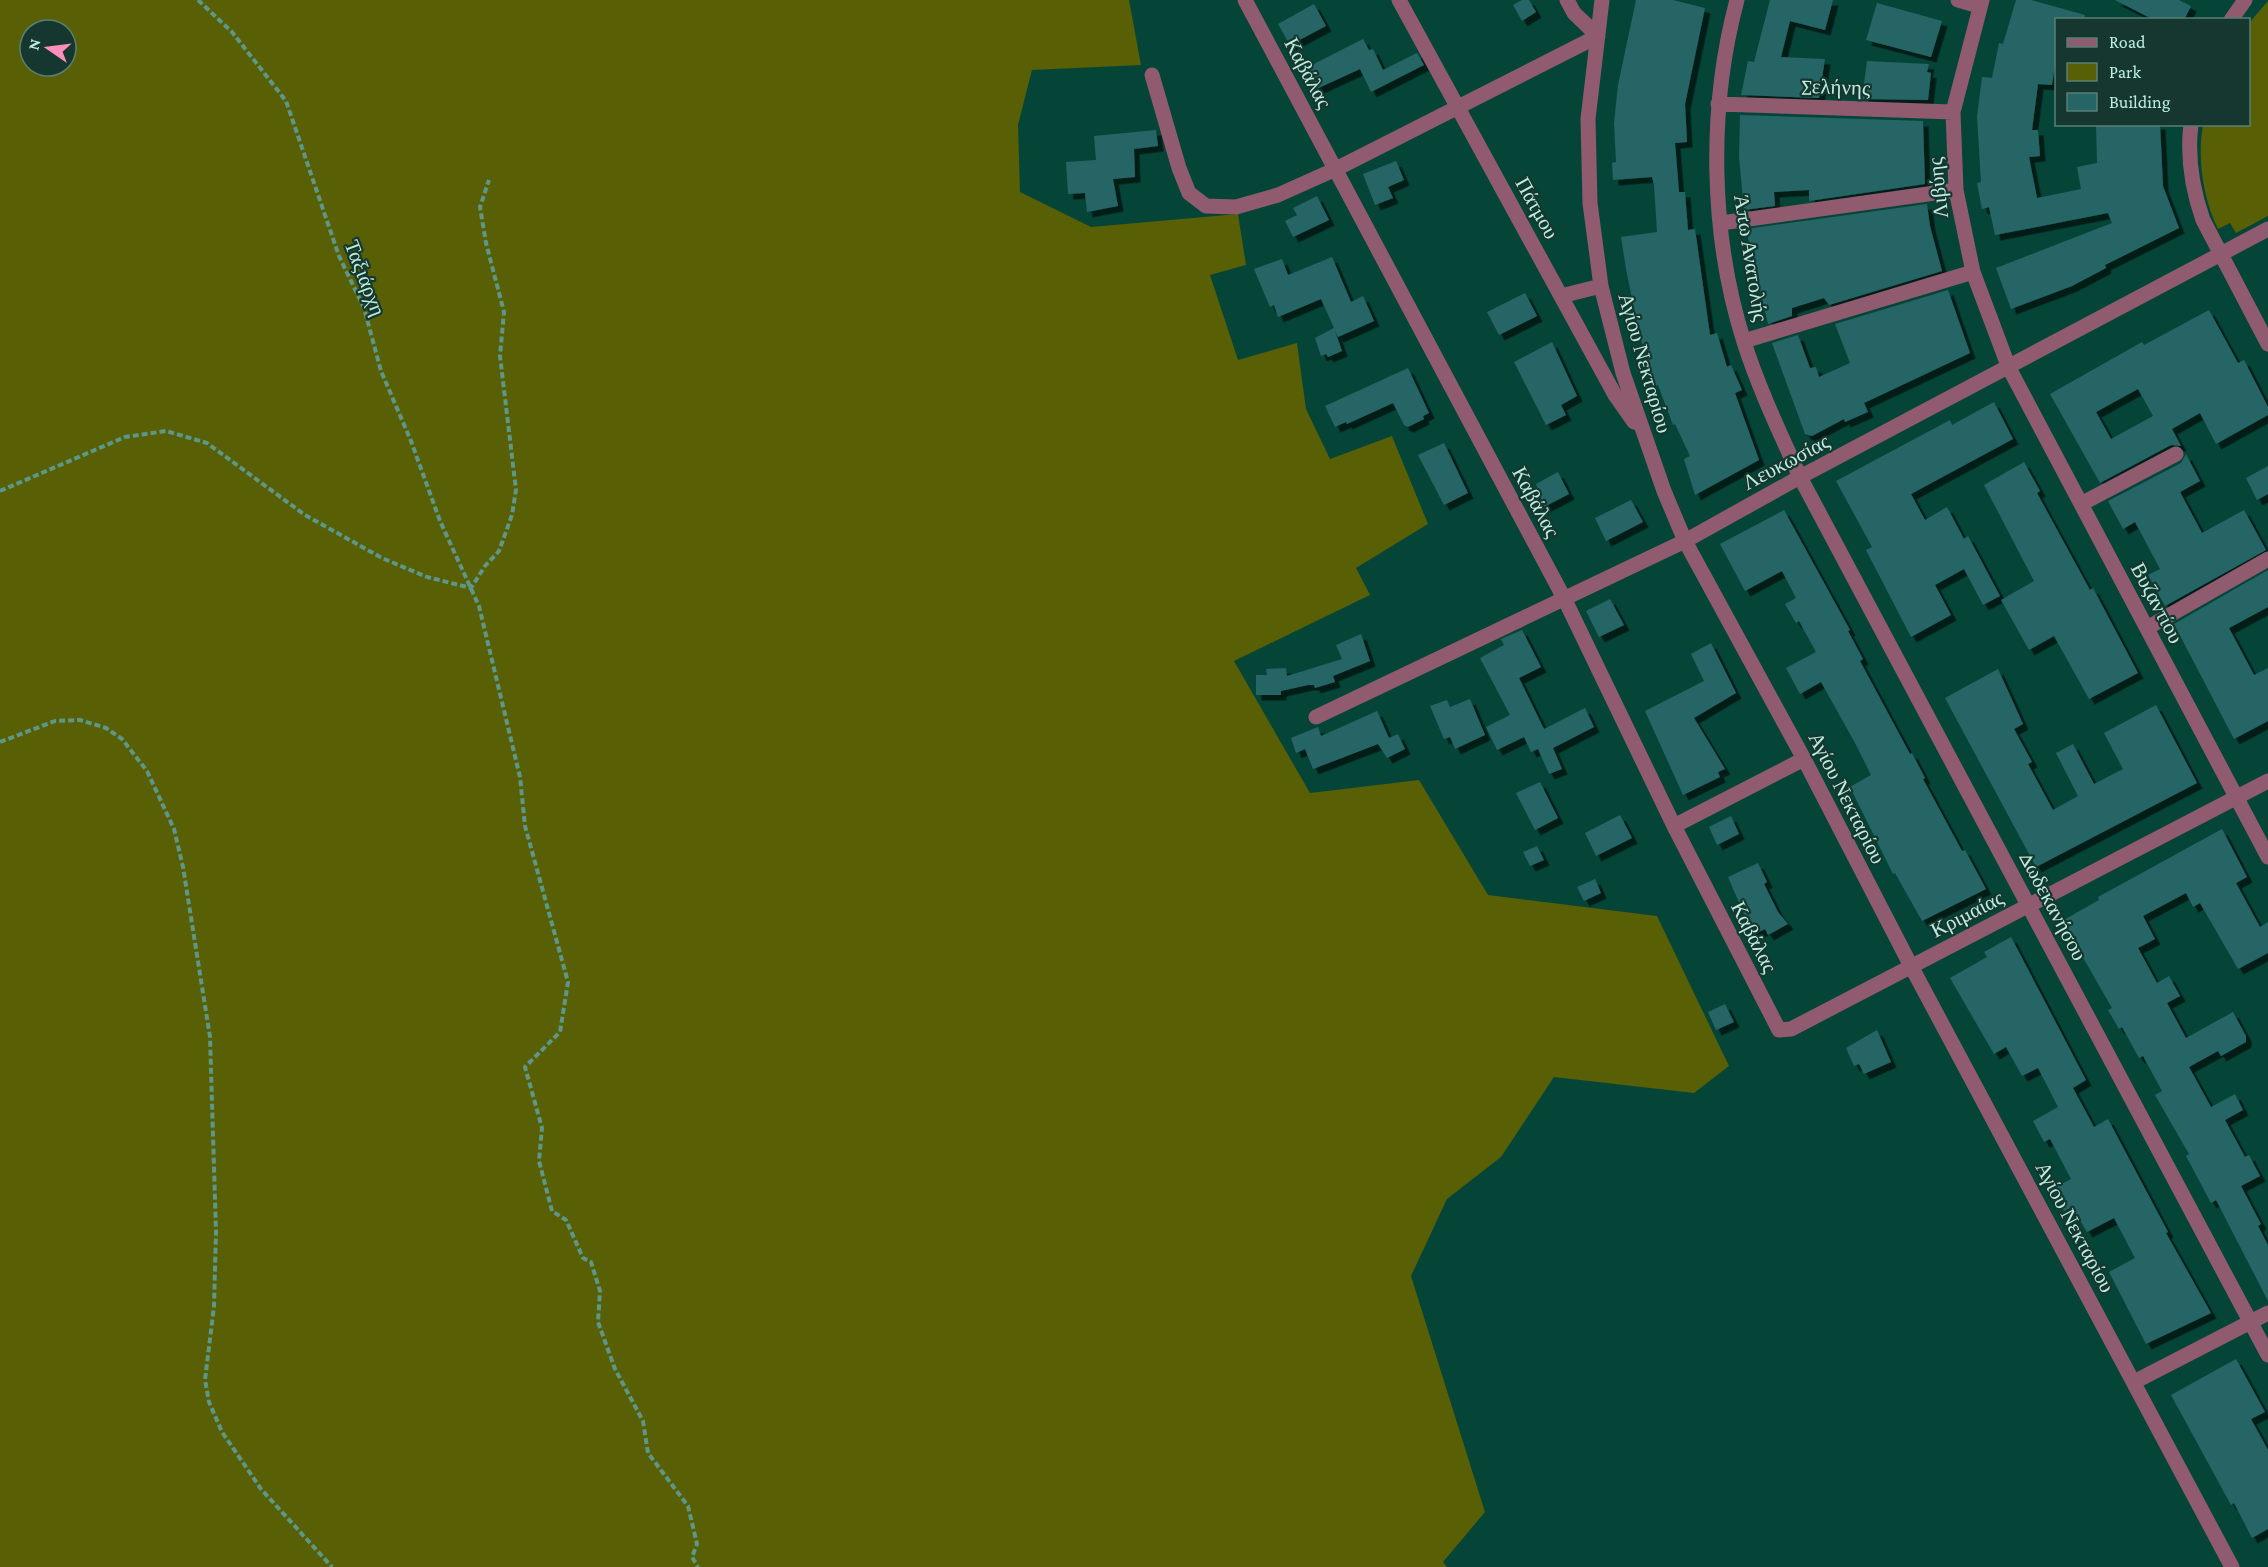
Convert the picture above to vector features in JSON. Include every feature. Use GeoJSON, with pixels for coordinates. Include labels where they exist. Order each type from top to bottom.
{"type":"FeatureCollection","features":[{"type":"Feature","properties":{"kind":"street","name":"Καβάλας"},"geometry":{"type":"LineString","coordinates":[[1245,0],[1564,600],[1674,826],[1779,1030]]}},
{"type":"Feature","properties":{"kind":"street","name":"Πάτμου"},"geometry":{"type":"LineString","coordinates":[[1399,0],[1615,395],[1642,433]]}},
{"type":"Feature","properties":{"kind":"street"},"geometry":{"type":"LineString","coordinates":[[1152,75],[1179,168],[1190,193],[1206,206],[1236,207],[1278,195],[1336,169],[1459,109],[1598,36],[1574,14],[1567,0]]}},
{"type":"Feature","properties":{"kind":"street","name":"Αγίου Νεκταρίου"},"geometry":{"type":"LineString","coordinates":[[1602,0],[1588,119],[1590,203],[1601,286],[1623,373],[1642,433],[1685,541],[1804,759],[1911,966],[2232,1567]]}},
{"type":"Feature","properties":{"kind":"street","name":"Άπω Ανατολής"},"geometry":{"type":"LineString","coordinates":[[1737,0],[1730,28],[1718,104],[1721,223],[1744,341],[1770,411],[1800,477]]}},
{"type":"Feature","properties":{"kind":"street"},"geometry":{"type":"LineString","coordinates":[[1958,0],[1980,3]]}},
{"type":"Feature","properties":{"kind":"street"},"geometry":{"type":"LineString","coordinates":[[2232,18],[2245,0]]}},
{"type":"Feature","properties":{"kind":"street","name":"Λιβύης"},"geometry":{"type":"LineString","coordinates":[[1980,3],[1953,112],[1956,190],[1973,272],[2009,368]]}},
{"type":"Feature","properties":{"kind":"street","name":"Σελήνης"},"geometry":{"type":"LineString","coordinates":[[1718,104],[1953,112]]}},
{"type":"Feature","properties":{"kind":"street"},"geometry":{"type":"LineString","coordinates":[[2192,126],[2190,167],[2195,198],[2220,254],[2268,344]]}},
{"type":"Feature","properties":{"kind":"street"},"geometry":{"type":"LineString","coordinates":[[1721,223],[1956,190]]}},
{"type":"Feature","properties":{"kind":"street","name":"Λευκωσίας"},"geometry":{"type":"LineString","coordinates":[[1316,717],[1685,541],[1800,477],[2268,229]]}},
{"type":"Feature","properties":{"kind":"street"},"geometry":{"type":"LineString","coordinates":[[1744,341],[1973,272]]}},
{"type":"Feature","properties":{"kind":"street"},"geometry":{"type":"LineString","coordinates":[[1561,296],[1601,286]]}},
{"type":"Feature","properties":{"kind":"street","name":"Βυζαντίου"},"geometry":{"type":"LineString","coordinates":[[2009,368],[2268,857]]}},
{"type":"Feature","properties":{"kind":"street"},"geometry":{"type":"LineString","coordinates":[[2081,504],[2176,454]]}},
{"type":"Feature","properties":{"kind":"street","name":"Δωδεκανήσου"},"geometry":{"type":"LineString","coordinates":[[1800,477],[2268,1355]]}},
{"type":"Feature","properties":{"kind":"street"},"geometry":{"type":"LineString","coordinates":[[2147,628],[2268,559]]}},
{"type":"Feature","properties":{"kind":"street"},"geometry":{"type":"LineString","coordinates":[[1674,826],[1804,759]]}},
{"type":"Feature","properties":{"kind":"street","name":"Κριμαίας"},"geometry":{"type":"LineString","coordinates":[[1779,1030],[1791,1029],[2268,781]]}},
{"type":"Feature","properties":{"kind":"street"},"geometry":{"type":"LineString","coordinates":[[2134,1382],[2268,1313]]}},
{"type":"Feature","properties":{"kind":"path","name":"Ταξιάρχη"},"geometry":{"type":"LineString","coordinates":[[198,0],[232,32],[286,101],[339,256],[363,308],[381,371],[411,441],[440,521],[479,606],[520,777],[525,826],[568,982],[560,1032],[525,1067],[542,1128],[539,1161],[552,1211],[566,1220],[583,1258],[591,1262],[600,1292],[598,1322],[615,1369],[643,1421],[648,1453],[688,1506],[697,1544],[692,1557],[698,1567]]}},
{"type":"Feature","properties":{"kind":"path"},"geometry":{"type":"LineString","coordinates":[[0,491],[125,437],[166,431],[207,443],[306,515],[382,558],[427,577],[471,588],[485,566],[499,551],[506,536],[516,490],[511,432],[504,405],[500,356],[504,312],[486,243],[480,207],[489,180]]}},
{"type":"Feature","properties":{"kind":"path"},"geometry":{"type":"LineString","coordinates":[[0,742],[56,721],[80,720],[106,728],[122,739],[147,771],[174,829],[183,867],[210,1037],[216,1232],[214,1306],[205,1380],[209,1402],[222,1432],[261,1489],[332,1567]]}},
{"type":"Feature","properties":{"kind":"green space"},"geometry":{"type":"Polygon","coordinates":[[[0,0],[1129,0],[1141,65],[1032,70],[1018,125],[1020,192],[1091,227],[1238,214],[1246,265],[1210,275],[1238,360],[1297,343],[1306,409],[1330,459],[1392,436],[1428,524],[1356,568],[1370,595],[1234,661],[1310,793],[1419,780],[1488,895],[1657,916],[1729,1066],[1694,1093],[1554,1077],[1501,1157],[1447,1199],[1411,1276],[1485,1512],[1443,1562],[1447,1567],[0,1567],[0,0]]]}},
{"type":"Feature","properties":{"kind":"green space"},"geometry":{"type":"Polygon","coordinates":[[[2268,1],[2268,216],[2236,233],[2230,223],[2218,229],[2208,204],[2201,164],[2201,138],[2203,126],[2250,126],[2250,22],[2268,1]]]}},
{"type":"Feature","properties":{"kind":"building"},"geometry":{"type":"Polygon","coordinates":[[[1522,0],[1529,0],[1536,12],[1522,21],[1513,5],[1522,0]]]}},
{"type":"Feature","properties":{"kind":"building"},"geometry":{"type":"Polygon","coordinates":[[[1636,0],[1673,0],[1705,8],[1685,104],[1687,142],[1675,143],[1679,192],[1685,192],[1688,230],[1695,229],[1710,335],[1717,333],[1727,367],[1731,365],[1742,390],[1735,393],[1759,460],[1695,495],[1684,459],[1690,456],[1675,424],[1673,425],[1658,385],[1655,386],[1640,337],[1621,237],[1657,232],[1652,177],[1613,180],[1612,163],[1616,162],[1614,123],[1618,85],[1636,0]]]}},
{"type":"Feature","properties":{"kind":"building"},"geometry":{"type":"Polygon","coordinates":[[[1770,0],[1833,0],[1825,30],[1790,21],[1781,57],[1825,59],[1819,98],[1741,95],[1748,61],[1754,62],[1770,0]]]}},
{"type":"Feature","properties":{"kind":"building"},"geometry":{"type":"Polygon","coordinates":[[[2016,0],[2031,0],[2085,15],[2084,18],[2055,18],[2055,65],[2052,85],[2038,84],[2032,130],[2038,130],[2040,156],[2029,157],[2037,198],[2081,189],[2077,167],[2097,163],[2096,126],[2160,126],[2163,186],[2179,228],[2105,265],[2106,268],[2072,286],[2011,309],[1996,268],[2112,223],[2108,213],[1995,235],[1989,207],[1982,209],[1977,183],[1981,182],[1977,117],[1982,77],[1992,78],[1999,43],[2003,44],[2016,0]]]}},
{"type":"Feature","properties":{"kind":"building"},"geometry":{"type":"Polygon","coordinates":[[[2115,0],[2179,0],[2191,6],[2185,18],[2150,18],[2115,0]]]}},
{"type":"Feature","properties":{"kind":"building"},"geometry":{"type":"Polygon","coordinates":[[[1877,3],[1942,21],[1931,57],[1866,40],[1877,3]]]}},
{"type":"Feature","properties":{"kind":"building"},"geometry":{"type":"Polygon","coordinates":[[[1314,4],[1326,26],[1290,45],[1278,24],[1314,4]]]}},
{"type":"Feature","properties":{"kind":"building"},"geometry":{"type":"Polygon","coordinates":[[[1363,39],[1369,50],[1373,49],[1383,70],[1417,53],[1424,65],[1371,92],[1360,69],[1312,91],[1304,75],[1304,69],[1363,39]]]}},
{"type":"Feature","properties":{"kind":"building"},"geometry":{"type":"Polygon","coordinates":[[[1867,61],[1929,64],[1927,72],[1931,73],[1928,100],[1862,99],[1867,61]]]}},
{"type":"Feature","properties":{"kind":"building"},"geometry":{"type":"Polygon","coordinates":[[[1740,115],[1923,121],[1925,184],[1809,201],[1809,190],[1774,192],[1775,206],[1744,210],[1739,157],[1740,115]]]}},
{"type":"Feature","properties":{"kind":"building"},"geometry":{"type":"Polygon","coordinates":[[[1156,130],[1158,146],[1134,149],[1135,177],[1113,179],[1118,206],[1087,212],[1085,193],[1068,194],[1066,162],[1096,160],[1094,136],[1156,130]]]}},
{"type":"Feature","properties":{"kind":"building"},"geometry":{"type":"Polygon","coordinates":[[[1396,161],[1404,180],[1388,187],[1393,198],[1375,205],[1363,174],[1396,161]]]}},
{"type":"Feature","properties":{"kind":"building"},"geometry":{"type":"Polygon","coordinates":[[[1317,196],[1329,220],[1293,237],[1285,221],[1297,215],[1293,208],[1317,196]]]}},
{"type":"Feature","properties":{"kind":"building"},"geometry":{"type":"Polygon","coordinates":[[[1927,204],[1930,226],[1942,271],[1829,305],[1824,298],[1792,308],[1792,316],[1768,324],[1746,229],[1927,204]]]}},
{"type":"Feature","properties":{"kind":"building"},"geometry":{"type":"Polygon","coordinates":[[[1332,257],[1351,302],[1363,296],[1374,321],[1338,337],[1321,299],[1278,317],[1274,305],[1270,307],[1254,269],[1282,259],[1288,275],[1332,257]]]}},
{"type":"Feature","properties":{"kind":"building"},"geometry":{"type":"Polygon","coordinates":[[[1948,290],[1970,353],[1864,403],[1868,412],[1845,422],[1844,419],[1812,436],[1805,434],[1772,343],[1798,335],[1810,368],[1816,367],[1819,377],[1850,363],[1835,324],[1948,290]]]}},
{"type":"Feature","properties":{"kind":"building"},"geometry":{"type":"Polygon","coordinates":[[[1525,293],[1537,316],[1499,335],[1487,312],[1525,293]]]}},
{"type":"Feature","properties":{"kind":"building"},"geometry":{"type":"Polygon","coordinates":[[[2209,310],[2238,363],[2244,360],[2268,407],[2268,415],[2216,444],[2200,413],[2172,429],[2181,446],[2171,445],[2100,483],[2050,394],[2142,342],[2144,345],[2209,310]],[[2138,389],[2096,412],[2111,439],[2153,416],[2138,389]]]}},
{"type":"Feature","properties":{"kind":"building"},"geometry":{"type":"Polygon","coordinates":[[[1334,328],[1342,351],[1328,357],[1326,354],[1321,356],[1315,338],[1334,328]]]}},
{"type":"Feature","properties":{"kind":"building"},"geometry":{"type":"Polygon","coordinates":[[[1552,342],[1577,396],[1561,405],[1566,415],[1546,425],[1514,362],[1552,342]]]}},
{"type":"Feature","properties":{"kind":"building"},"geometry":{"type":"Polygon","coordinates":[[[1408,368],[1429,413],[1423,416],[1424,419],[1408,427],[1404,425],[1393,403],[1347,424],[1346,422],[1335,427],[1325,406],[1408,368]]]}},
{"type":"Feature","properties":{"kind":"building"},"geometry":{"type":"Polygon","coordinates":[[[1994,402],[2013,439],[1911,494],[1925,520],[1947,507],[1964,539],[1968,536],[2000,596],[1983,605],[1964,569],[1935,585],[1951,615],[1911,637],[1866,550],[1872,547],[1836,481],[1950,420],[1952,425],[1994,402]]]}},
{"type":"Feature","properties":{"kind":"building"},"geometry":{"type":"Polygon","coordinates":[[[1444,443],[1468,493],[1444,505],[1418,455],[1444,443]]]}},
{"type":"Feature","properties":{"kind":"building"},"geometry":{"type":"Polygon","coordinates":[[[2186,454],[2200,481],[2180,492],[2202,533],[2244,510],[2266,550],[2165,606],[2148,575],[2160,569],[2135,522],[2123,529],[2108,501],[2181,463],[2186,454]]]}},
{"type":"Feature","properties":{"kind":"building"},"geometry":{"type":"Polygon","coordinates":[[[2024,462],[2040,491],[2037,493],[2090,590],[2093,588],[2138,673],[2089,699],[2054,636],[2029,650],[2001,600],[2034,581],[1984,485],[2024,462]]]}},
{"type":"Feature","properties":{"kind":"building"},"geometry":{"type":"Polygon","coordinates":[[[2268,466],[2268,494],[2257,500],[2246,478],[2268,466]]]}},
{"type":"Feature","properties":{"kind":"building"},"geometry":{"type":"Polygon","coordinates":[[[1558,472],[1569,494],[1544,507],[1536,484],[1558,472]]]}},
{"type":"Feature","properties":{"kind":"building"},"geometry":{"type":"Polygon","coordinates":[[[1631,500],[1643,522],[1606,541],[1595,518],[1631,500]]]}},
{"type":"Feature","properties":{"kind":"building"},"geometry":{"type":"Polygon","coordinates":[[[1784,510],[1850,630],[1848,631],[1863,659],[1860,661],[1910,754],[1912,753],[1925,778],[1923,779],[1962,851],[1965,850],[1986,889],[1922,921],[1895,873],[1893,874],[1850,787],[1871,775],[1855,743],[1821,682],[1800,694],[1786,668],[1816,652],[1799,621],[1796,623],[1785,604],[1796,598],[1782,571],[1745,591],[1720,544],[1784,510]]]}},
{"type":"Feature","properties":{"kind":"building"},"geometry":{"type":"Polygon","coordinates":[[[2268,570],[2268,607],[2229,628],[2254,675],[2268,668],[2268,721],[2234,739],[2174,624],[2268,570]]]}},
{"type":"Feature","properties":{"kind":"building"},"geometry":{"type":"Polygon","coordinates":[[[1610,599],[1624,625],[1599,637],[1586,611],[1610,599]]]}},
{"type":"Feature","properties":{"kind":"building"},"geometry":{"type":"Polygon","coordinates":[[[1522,630],[1541,667],[1519,678],[1544,729],[1585,708],[1594,727],[1553,748],[1562,769],[1549,774],[1538,749],[1531,752],[1524,737],[1497,750],[1486,727],[1510,715],[1480,658],[1504,645],[1501,639],[1522,630]]]}},
{"type":"Feature","properties":{"kind":"building"},"geometry":{"type":"Polygon","coordinates":[[[1361,634],[1370,661],[1333,676],[1335,682],[1315,688],[1314,685],[1308,685],[1281,691],[1281,695],[1256,695],[1256,675],[1267,675],[1266,669],[1286,668],[1287,676],[1342,659],[1336,645],[1361,634]]]}},
{"type":"Feature","properties":{"kind":"building"},"geometry":{"type":"Polygon","coordinates":[[[1711,643],[1736,693],[1694,718],[1725,769],[1718,772],[1720,777],[1683,795],[1645,711],[1704,681],[1691,654],[1711,643]]]}},
{"type":"Feature","properties":{"kind":"building"},"geometry":{"type":"Polygon","coordinates":[[[1998,669],[2023,724],[2014,729],[2032,762],[2028,764],[2053,810],[2078,796],[2056,753],[2073,744],[2094,784],[2123,769],[2104,733],[2156,705],[2197,783],[2036,867],[1945,698],[1998,669]]]}},
{"type":"Feature","properties":{"kind":"building"},"geometry":{"type":"Polygon","coordinates":[[[1470,699],[1485,735],[1455,749],[1450,737],[1444,739],[1430,706],[1447,700],[1450,707],[1470,699]]]}},
{"type":"Feature","properties":{"kind":"building"},"geometry":{"type":"Polygon","coordinates":[[[1377,711],[1389,738],[1398,734],[1405,749],[1387,758],[1378,744],[1313,769],[1305,749],[1296,753],[1291,738],[1318,727],[1321,736],[1377,711]]]}},
{"type":"Feature","properties":{"kind":"building"},"geometry":{"type":"Polygon","coordinates":[[[1540,782],[1558,818],[1535,830],[1516,793],[1540,782]]]}},
{"type":"Feature","properties":{"kind":"building"},"geometry":{"type":"Polygon","coordinates":[[[1620,815],[1632,838],[1596,856],[1585,833],[1620,815]]]}},
{"type":"Feature","properties":{"kind":"building"},"geometry":{"type":"Polygon","coordinates":[[[1731,816],[1739,834],[1717,845],[1709,827],[1731,816]]]}},
{"type":"Feature","properties":{"kind":"building"},"geometry":{"type":"Polygon","coordinates":[[[2222,829],[2247,877],[2236,883],[2260,927],[2268,922],[2268,953],[2238,969],[2200,903],[2193,907],[2186,893],[2143,916],[2155,939],[2138,948],[2157,983],[2169,976],[2180,996],[2167,1003],[2186,1038],[2233,1012],[2246,1036],[2246,1042],[2221,1056],[2218,1051],[2189,1067],[2211,1107],[2235,1094],[2243,1110],[2225,1120],[2245,1157],[2249,1155],[2260,1176],[2241,1186],[2261,1224],[2258,1226],[2268,1245],[2268,1301],[2216,1200],[2211,1203],[2186,1156],[2189,1154],[2155,1095],[2162,1091],[2143,1056],[2139,1058],[2122,1027],[2119,1029],[2108,1010],[2112,1008],[2062,921],[2099,900],[2098,897],[2222,829]]]}},
{"type":"Feature","properties":{"kind":"building"},"geometry":{"type":"Polygon","coordinates":[[[1537,846],[1544,860],[1530,866],[1523,852],[1537,846]]]}},
{"type":"Feature","properties":{"kind":"building"},"geometry":{"type":"Polygon","coordinates":[[[1758,863],[1767,882],[1764,884],[1778,912],[1788,924],[1768,935],[1765,929],[1753,935],[1728,877],[1758,863]]]}},
{"type":"Feature","properties":{"kind":"building"},"geometry":{"type":"Polygon","coordinates":[[[1595,879],[1601,893],[1584,901],[1577,887],[1595,879]]]}},
{"type":"Feature","properties":{"kind":"building"},"geometry":{"type":"Polygon","coordinates":[[[2011,937],[2086,1080],[2073,1088],[2094,1127],[2108,1119],[2168,1232],[2166,1233],[2211,1313],[2146,1344],[2109,1272],[2135,1258],[2114,1218],[2087,1232],[2072,1207],[2064,1211],[2052,1189],[2071,1179],[2050,1139],[2044,1142],[2033,1121],[2058,1107],[2038,1068],[2022,1076],[2006,1047],[1994,1054],[1950,978],[1987,957],[1984,952],[2011,937]]]}},
{"type":"Feature","properties":{"kind":"building"},"geometry":{"type":"Polygon","coordinates":[[[1725,1004],[1734,1022],[1716,1030],[1708,1012],[1725,1004]]]}},
{"type":"Feature","properties":{"kind":"building"},"geometry":{"type":"Polygon","coordinates":[[[1877,1030],[1891,1062],[1864,1074],[1859,1064],[1854,1066],[1846,1048],[1877,1030]]]}},
{"type":"Feature","properties":{"kind":"building"},"geometry":{"type":"Polygon","coordinates":[[[2236,1359],[2265,1412],[2251,1419],[2268,1450],[2268,1529],[2252,1538],[2234,1503],[2231,1505],[2171,1395],[2236,1359]]]}}]}
